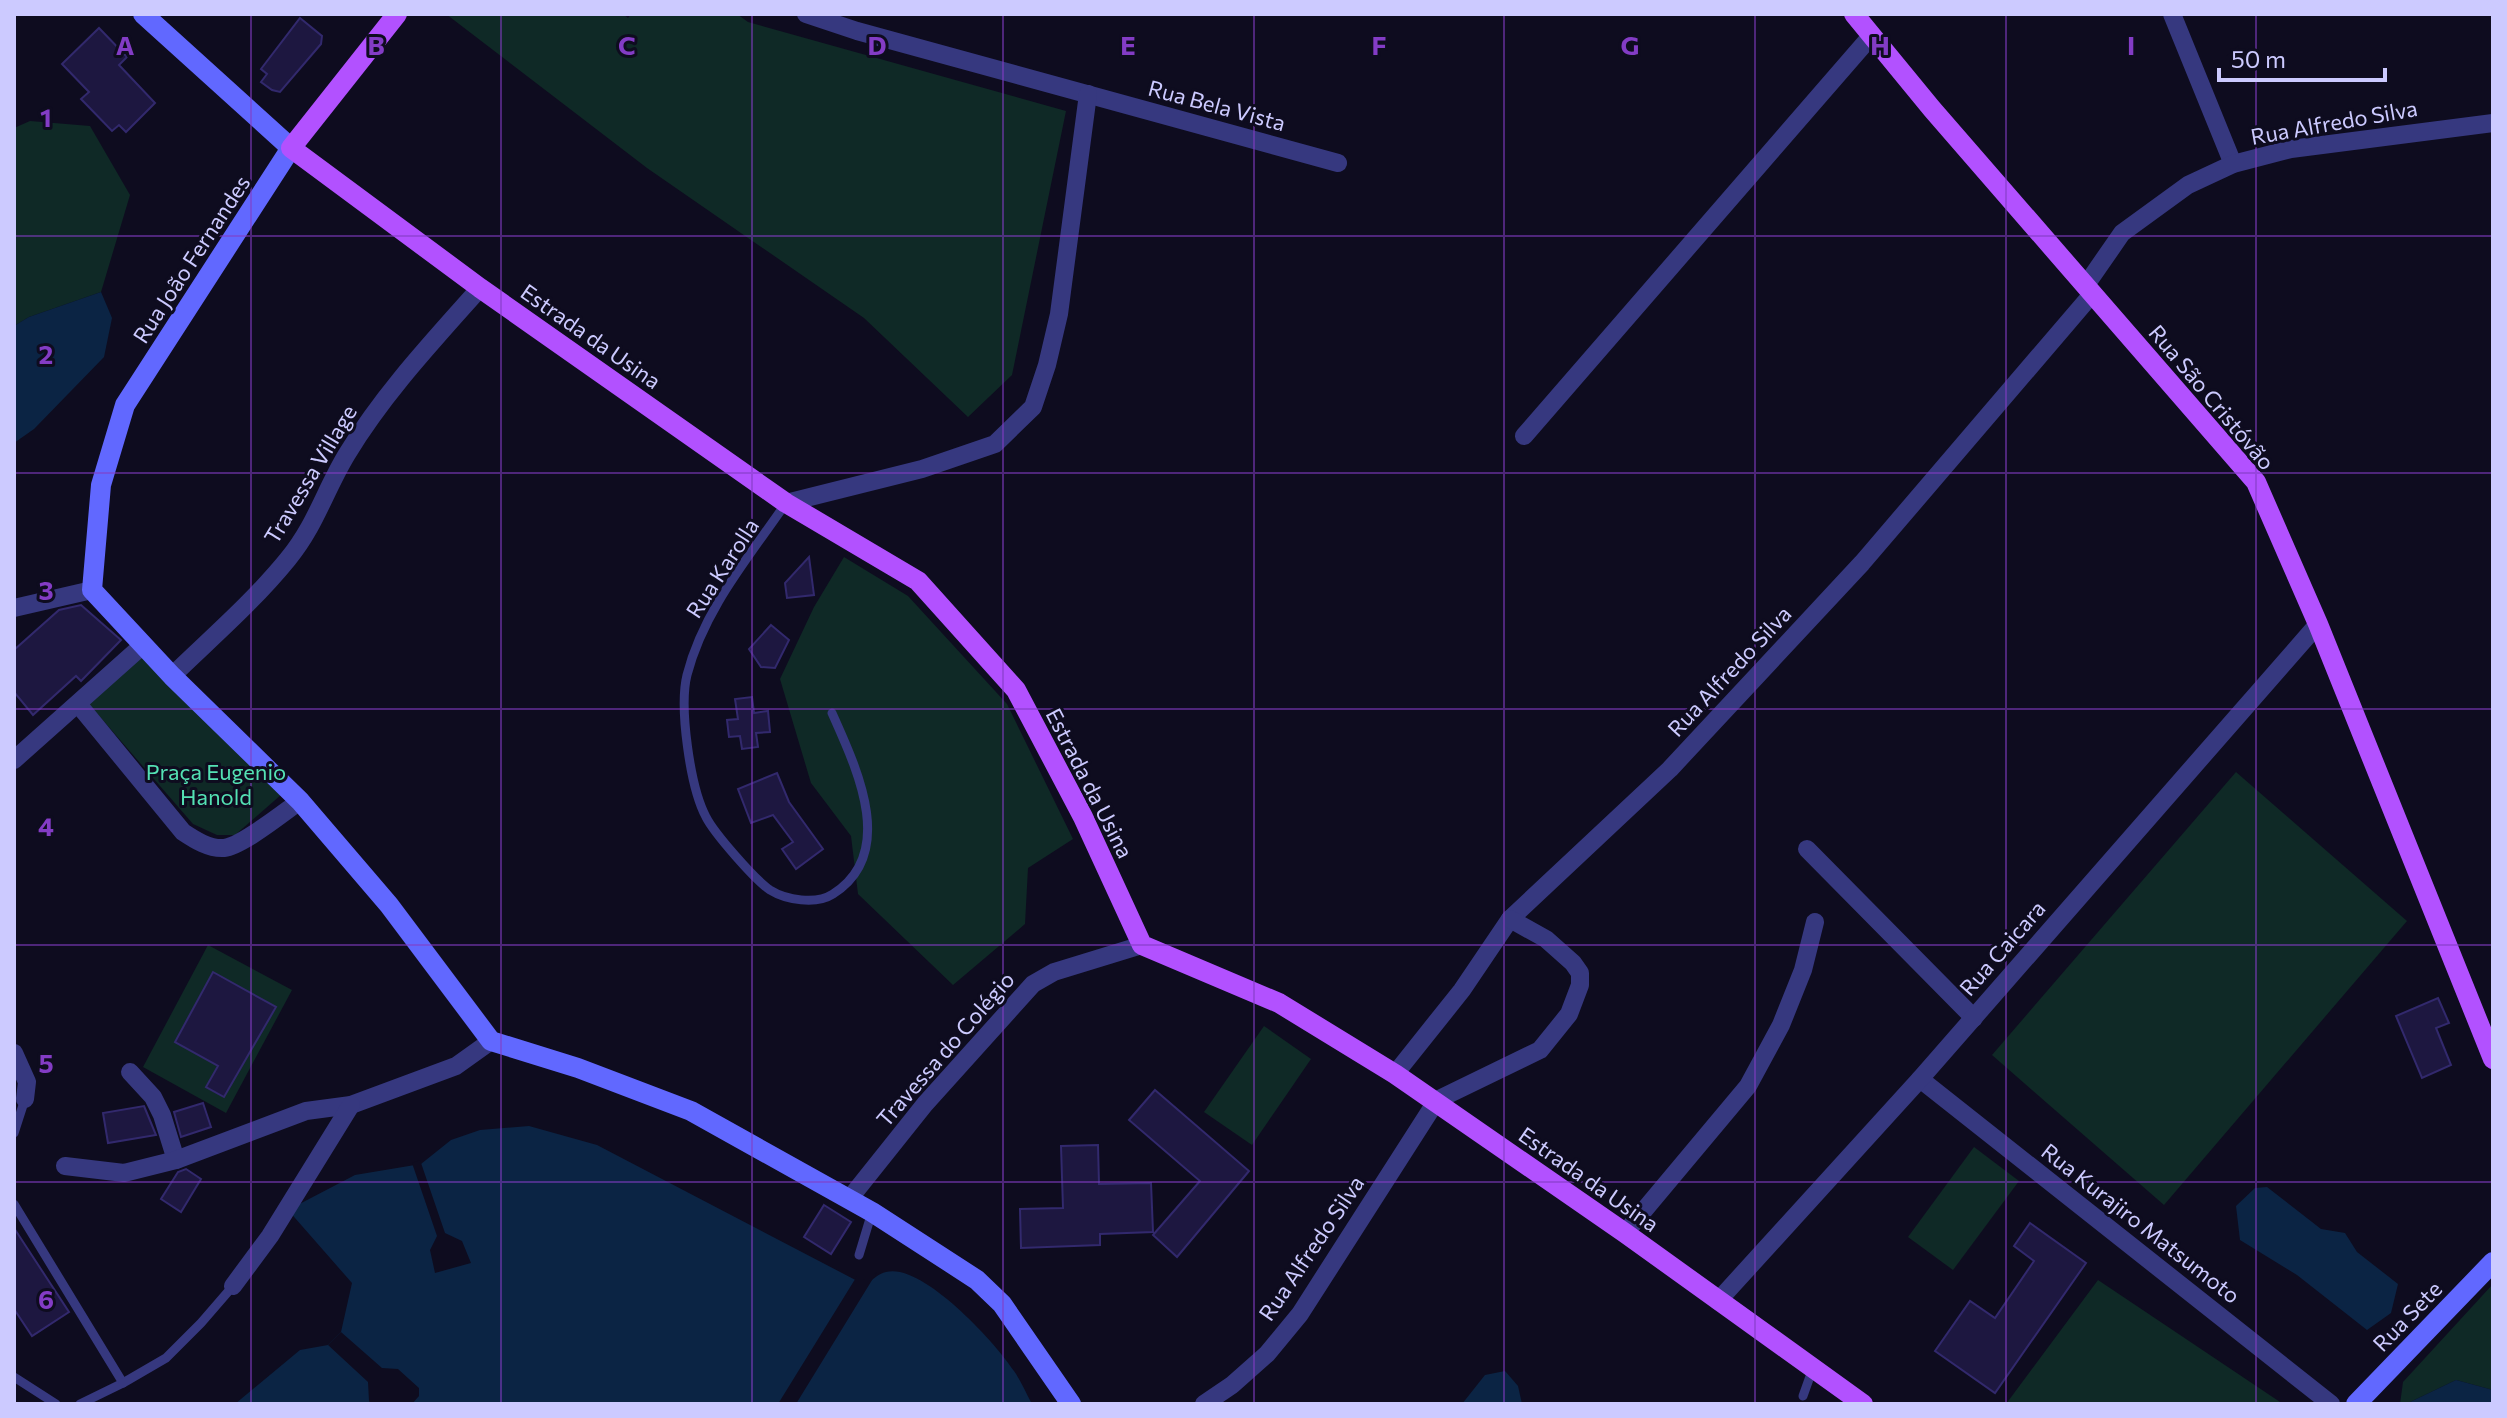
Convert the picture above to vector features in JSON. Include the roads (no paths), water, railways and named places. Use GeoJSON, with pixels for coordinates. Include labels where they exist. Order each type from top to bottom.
{"type":"FeatureCollection","features":[{"type":"Feature","properties":{"kind":"main road"},"geometry":{"type":"LineString","coordinates":[[291,148],[397,14]]}},
{"type":"Feature","properties":{"kind":"main road","name":"Rua São Cristóvão"},"geometry":{"type":"LineString","coordinates":[[1854,14],[1932,109],[2256,482],[2318,624],[2493,1059]]}},
{"type":"Feature","properties":{"kind":"main road","name":"Estrada da Usina"},"geometry":{"type":"LineString","coordinates":[[291,148],[480,288],[786,503],[918,581],[1016,690],[1083,817],[1142,945],[1279,1003],[1437,1100],[1863,1404]]}},
{"type":"Feature","properties":{"kind":"street"},"geometry":{"type":"LineString","coordinates":[[143,14],[291,148]]}},
{"type":"Feature","properties":{"kind":"street","name":"Rua Bela Vista"},"geometry":{"type":"LineString","coordinates":[[806,14],[857,31],[1338,163]]}},
{"type":"Feature","properties":{"kind":"street"},"geometry":{"type":"LineString","coordinates":[[2172,14],[2233,164]]}},
{"type":"Feature","properties":{"kind":"street"},"geometry":{"type":"LineString","coordinates":[[1524,436],[1872,35]]}},
{"type":"Feature","properties":{"kind":"street"},"geometry":{"type":"LineString","coordinates":[[786,503],[922,469],[995,444],[1033,407],[1059,314],[1088,94]]}},
{"type":"Feature","properties":{"kind":"street","name":"Rua Alfredo Silva"},"geometry":{"type":"LineString","coordinates":[[1395,1074],[1462,990],[1510,919],[1670,769],[1841,586],[2089,289],[2122,233],[2188,185],[2233,164],[2291,149],[2493,123]]}},
{"type":"Feature","properties":{"kind":"street","name":"Rua João Fernandes"},"geometry":{"type":"LineString","coordinates":[[92,590],[101,485],[125,405],[291,148]]}},
{"type":"Feature","properties":{"kind":"street","name":"Travessa Village"},"geometry":{"type":"LineString","coordinates":[[172,676],[243,608],[288,559],[317,517],[346,455],[392,388],[480,288]]}},
{"type":"Feature","properties":{"kind":"street"},"geometry":{"type":"LineString","coordinates":[[14,608],[92,590],[172,676],[300,801],[389,905],[491,1041],[578,1068],[691,1111],[850,1198],[977,1280],[1002,1304],[1071,1404]]}},
{"type":"Feature","properties":{"kind":"street","name":"Rua Caicara"},"geometry":{"type":"LineString","coordinates":[[1718,1301],[1920,1079],[2318,624]]}},
{"type":"Feature","properties":{"kind":"street"},"geometry":{"type":"LineString","coordinates":[[14,760],[143,645]]}},
{"type":"Feature","properties":{"kind":"street"},"geometry":{"type":"LineString","coordinates":[[78,704],[183,832],[197,842],[216,848],[235,845],[300,801]]}},
{"type":"Feature","properties":{"kind":"street"},"geometry":{"type":"LineString","coordinates":[[1807,849],[1974,1018]]}},
{"type":"Feature","properties":{"kind":"street"},"geometry":{"type":"LineString","coordinates":[[1437,1100],[1540,1050],[1569,1014],[1578,994],[1580,973],[1573,963],[1546,939],[1510,919]]}},
{"type":"Feature","properties":{"kind":"street"},"geometry":{"type":"LineString","coordinates":[[1625,1233],[1748,1086],[1781,1025],[1803,970],[1815,922]]}},
{"type":"Feature","properties":{"kind":"street","name":"Travessa do Colégio"},"geometry":{"type":"LineString","coordinates":[[850,1198],[925,1104],[1033,984],[1054,972],[1142,945]]}},
{"type":"Feature","properties":{"kind":"street"},"geometry":{"type":"LineString","coordinates":[[65,1166],[124,1173],[176,1160],[306,1111],[351,1105],[456,1066],[491,1041]]}},
{"type":"Feature","properties":{"kind":"street"},"geometry":{"type":"LineString","coordinates":[[14,1053],[26,1091]]}},
{"type":"Feature","properties":{"kind":"street"},"geometry":{"type":"LineString","coordinates":[[130,1072],[153,1097],[176,1160]]}},
{"type":"Feature","properties":{"kind":"street","name":"Rua Kurajiro Matsumoto"},"geometry":{"type":"LineString","coordinates":[[1920,1079],[2331,1404]]}},
{"type":"Feature","properties":{"kind":"street","name":"Rua Alfredo Silva"},"geometry":{"type":"LineString","coordinates":[[1204,1404],[1232,1385],[1267,1354],[1300,1314],[1437,1100]]}},
{"type":"Feature","properties":{"kind":"street"},"geometry":{"type":"LineString","coordinates":[[233,1286],[270,1236],[351,1105]]}},
{"type":"Feature","properties":{"kind":"street","name":"Rua Sete"},"geometry":{"type":"LineString","coordinates":[[2356,1404],[2493,1262]]}},
{"type":"Feature","properties":{"kind":"lane"},"geometry":{"type":"LineString","coordinates":[[843,14],[857,31]]}},
{"type":"Feature","properties":{"kind":"lane","name":"Rua Karolla"},"geometry":{"type":"LineString","coordinates":[[786,503],[720,596],[696,644],[686,679],[686,712],[694,785],[706,818],[756,878],[771,891],[810,901],[829,897],[846,885],[859,870],[868,836],[867,803],[850,752],[832,713]]}},
{"type":"Feature","properties":{"kind":"lane"},"geometry":{"type":"LineString","coordinates":[[14,1133],[26,1091]]}},
{"type":"Feature","properties":{"kind":"lane"},"geometry":{"type":"LineString","coordinates":[[14,1204],[123,1383]]}},
{"type":"Feature","properties":{"kind":"lane"},"geometry":{"type":"LineString","coordinates":[[859,1255],[872,1212]]}},
{"type":"Feature","properties":{"kind":"lane"},"geometry":{"type":"LineString","coordinates":[[80,1404],[166,1358],[233,1286]]}},
{"type":"Feature","properties":{"kind":"lane"},"geometry":{"type":"LineString","coordinates":[[1803,1396],[1813,1368]]}},
{"type":"Feature","properties":{"kind":"lane"},"geometry":{"type":"LineString","coordinates":[[14,1377],[56,1404]]}},
{"type":"Feature","properties":{"kind":"water"},"geometry":{"type":"Polygon","coordinates":[[[101,292],[112,318],[104,357],[34,429],[14,443],[14,326],[29,317],[101,292]]]}},
{"type":"Feature","properties":{"kind":"water"},"geometry":{"type":"Polygon","coordinates":[[[529,1126],[597,1145],[865,1285],[886,1272],[901,1272],[919,1279],[957,1307],[991,1342],[1017,1375],[1032,1404],[235,1404],[300,1350],[328,1345],[341,1332],[352,1283],[288,1210],[355,1175],[421,1164],[451,1140],[480,1130],[529,1126]]]}},
{"type":"Feature","properties":{"kind":"water"},"geometry":{"type":"Polygon","coordinates":[[[2267,1187],[2321,1229],[2345,1233],[2357,1252],[2398,1284],[2391,1313],[2367,1330],[2297,1275],[2240,1240],[2236,1206],[2255,1188],[2267,1187]]]}},
{"type":"Feature","properties":{"kind":"water"},"geometry":{"type":"Polygon","coordinates":[[[1505,1371],[1518,1386],[1522,1404],[1462,1404],[1485,1375],[1505,1371]]]}},
{"type":"Feature","properties":{"kind":"water"},"geometry":{"type":"Polygon","coordinates":[[[2456,1380],[2493,1390],[2493,1404],[2406,1404],[2456,1380]]]}},
{"type":"Feature","properties":{"kind":"park label","name":"Praça Eugenio Hanold"},"geometry":{"type":"Point","coordinates":[216,784]}}]}
